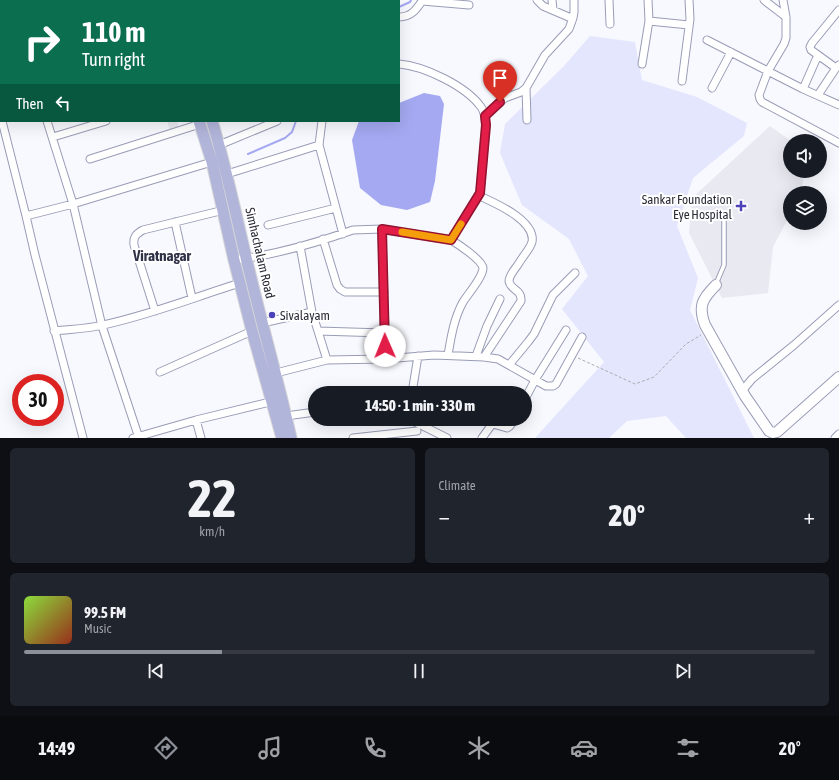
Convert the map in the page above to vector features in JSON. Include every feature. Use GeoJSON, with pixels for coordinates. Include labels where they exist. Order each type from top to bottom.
{"type":"FeatureCollection","features":[{"type":"Feature","properties":{"kind":"main road"},"geometry":{"type":"LineString","coordinates":[[199,122],[218,160],[224,210],[234,260],[271,402],[282,438]]}},
{"type":"Feature","properties":{"kind":"main road","name":"Simhachalam Road"},"geometry":{"type":"LineString","coordinates":[[212,122],[220,145],[218,160],[227,174],[246,259],[283,399],[291,438]]}},
{"type":"Feature","properties":{"kind":"street"},"geometry":{"type":"LineString","coordinates":[[537,0],[543,6],[568,18],[573,18]]}},
{"type":"Feature","properties":{"kind":"street"},"geometry":{"type":"LineString","coordinates":[[552,0],[553,10]]}},
{"type":"Feature","properties":{"kind":"street"},"geometry":{"type":"LineString","coordinates":[[485,116],[505,98],[521,92],[526,88],[545,55],[568,29],[573,18],[574,0]]}},
{"type":"Feature","properties":{"kind":"street"},"geometry":{"type":"LineString","coordinates":[[610,0],[610,24]]}},
{"type":"Feature","properties":{"kind":"street"},"geometry":{"type":"LineString","coordinates":[[642,64],[649,21],[648,0]]}},
{"type":"Feature","properties":{"kind":"street"},"geometry":{"type":"LineString","coordinates":[[682,81],[689,25],[689,0]]}},
{"type":"Feature","properties":{"kind":"street"},"geometry":{"type":"LineString","coordinates":[[764,0],[786,17]]}},
{"type":"Feature","properties":{"kind":"street"},"geometry":{"type":"LineString","coordinates":[[783,0],[786,17],[786,38],[768,71],[759,95],[760,99],[762,102],[839,143]]}},
{"type":"Feature","properties":{"kind":"street"},"geometry":{"type":"LineString","coordinates":[[400,17],[406,17],[412,14],[422,1],[469,6]]}},
{"type":"Feature","properties":{"kind":"street"},"geometry":{"type":"LineString","coordinates":[[818,95],[838,66],[818,55],[811,50],[810,47],[812,42],[839,10]]}},
{"type":"Feature","properties":{"kind":"street"},"geometry":{"type":"LineString","coordinates":[[649,21],[689,25]]}},
{"type":"Feature","properties":{"kind":"street"},"geometry":{"type":"LineString","coordinates":[[707,40],[803,89],[839,105]]}},
{"type":"Feature","properties":{"kind":"street"},"geometry":{"type":"LineString","coordinates":[[712,88],[731,52]]}},
{"type":"Feature","properties":{"kind":"street"},"geometry":{"type":"LineString","coordinates":[[803,89],[818,55]]}},
{"type":"Feature","properties":{"kind":"street"},"geometry":{"type":"LineString","coordinates":[[400,63],[437,74],[447,80],[482,107],[485,116],[486,125],[480,193],[451,240]]}},
{"type":"Feature","properties":{"kind":"street"},"geometry":{"type":"LineString","coordinates":[[526,88],[526,120]]}},
{"type":"Feature","properties":{"kind":"street"},"geometry":{"type":"LineString","coordinates":[[2,122],[54,331],[83,438]]}},
{"type":"Feature","properties":{"kind":"street"},"geometry":{"type":"LineString","coordinates":[[47,122],[73,204],[102,326],[137,438],[196,420],[283,399]]}},
{"type":"Feature","properties":{"kind":"street"},"geometry":{"type":"LineString","coordinates":[[53,137],[103,122]]}},
{"type":"Feature","properties":{"kind":"street"},"geometry":{"type":"LineString","coordinates":[[90,159],[199,122]]}},
{"type":"Feature","properties":{"kind":"street"},"geometry":{"type":"LineString","coordinates":[[220,145],[276,122]]}},
{"type":"Feature","properties":{"kind":"street"},"geometry":{"type":"LineString","coordinates":[[322,122],[319,145],[343,234]]}},
{"type":"Feature","properties":{"kind":"street"},"geometry":{"type":"LineString","coordinates":[[227,174],[319,145]]}},
{"type":"Feature","properties":{"kind":"street"},"geometry":{"type":"LineString","coordinates":[[26,216],[73,204],[218,160]]}},
{"type":"Feature","properties":{"kind":"street"},"geometry":{"type":"LineString","coordinates":[[480,193],[482,197],[512,212],[520,218],[531,233],[532,238],[530,247],[511,275],[509,281],[510,285],[519,292],[521,301],[480,356]]}},
{"type":"Feature","properties":{"kind":"street"},"geometry":{"type":"LineString","coordinates":[[268,225],[336,208]]}},
{"type":"Feature","properties":{"kind":"street"},"geometry":{"type":"LineString","coordinates":[[155,311],[134,245],[133,239],[135,236],[143,230],[224,210]]}},
{"type":"Feature","properties":{"kind":"street"},"geometry":{"type":"LineString","coordinates":[[175,222],[192,298]]}},
{"type":"Feature","properties":{"kind":"street"},"geometry":{"type":"LineString","coordinates":[[234,260],[246,259],[300,246],[362,228],[382,229],[451,240],[460,245],[481,263],[483,268],[481,275],[462,303],[456,317],[448,355]]}},
{"type":"Feature","properties":{"kind":"street"},"geometry":{"type":"LineString","coordinates":[[382,229],[385,359]]}},
{"type":"Feature","properties":{"kind":"street"},"geometry":{"type":"LineString","coordinates":[[323,239],[337,285],[340,289],[345,292],[384,292]]}},
{"type":"Feature","properties":{"kind":"street"},"geometry":{"type":"LineString","coordinates":[[300,246],[312,312],[327,360]]}},
{"type":"Feature","properties":{"kind":"street"},"geometry":{"type":"LineString","coordinates":[[509,365],[534,334],[553,295],[574,274]]}},
{"type":"Feature","properties":{"kind":"street"},"geometry":{"type":"LineString","coordinates":[[54,331],[102,326],[155,311],[240,283]]}},
{"type":"Feature","properties":{"kind":"street"},"geometry":{"type":"LineString","coordinates":[[716,285],[707,293],[701,303],[701,316],[742,391],[769,430],[776,436],[783,427],[839,376]]}},
{"type":"Feature","properties":{"kind":"street"},"geometry":{"type":"LineString","coordinates":[[480,356],[487,326],[500,299]]}},
{"type":"Feature","properties":{"kind":"street"},"geometry":{"type":"LineString","coordinates":[[742,391],[752,379],[839,305]]}},
{"type":"Feature","properties":{"kind":"street"},"geometry":{"type":"LineString","coordinates":[[262,323],[312,312]]}},
{"type":"Feature","properties":{"kind":"street"},"geometry":{"type":"LineString","coordinates":[[531,386],[566,330]]}},
{"type":"Feature","properties":{"kind":"street"},"geometry":{"type":"LineString","coordinates":[[160,372],[252,331]]}},
{"type":"Feature","properties":{"kind":"street"},"geometry":{"type":"LineString","coordinates":[[318,331],[384,333]]}},
{"type":"Feature","properties":{"kind":"street"},"geometry":{"type":"LineString","coordinates":[[276,373],[327,360],[385,359],[448,355],[480,356],[498,359],[546,386],[553,386],[556,384],[582,337]]}},
{"type":"Feature","properties":{"kind":"street"},"geometry":{"type":"LineString","coordinates":[[413,386],[418,356]]}},
{"type":"Feature","properties":{"kind":"street"},"geometry":{"type":"LineString","coordinates":[[286,416],[308,413]]}},
{"type":"Feature","properties":{"kind":"street"},"geometry":{"type":"LineString","coordinates":[[196,420],[201,438]]}},
{"type":"Feature","properties":{"kind":"street"},"geometry":{"type":"LineString","coordinates":[[424,426],[447,438]]}},
{"type":"Feature","properties":{"kind":"street"},"geometry":{"type":"LineString","coordinates":[[482,438],[490,426]]}},
{"type":"Feature","properties":{"kind":"street"},"geometry":{"type":"LineString","coordinates":[[500,426],[508,428],[510,426]]}},
{"type":"Feature","properties":{"kind":"street"},"geometry":{"type":"LineString","coordinates":[[835,438],[839,434]]}},
{"type":"Feature","properties":{"kind":"street"},"geometry":{"type":"LineString","coordinates":[[353,438],[418,435]]}},
{"type":"Feature","properties":{"kind":"lane"},"geometry":{"type":"LineString","coordinates":[[716,285],[724,265],[724,214]]}},
{"type":"Feature","properties":{"kind":"path"},"geometry":{"type":"LineString","coordinates":[[572,355],[635,384],[654,377],[686,344],[709,331]]}},
{"type":"Feature","properties":{"kind":"shaded area"},"geometry":{"type":"Polygon","coordinates":[[[590,36],[635,42],[642,80],[697,97],[747,123],[744,136],[693,178],[677,226],[698,278],[690,310],[754,438],[686,438],[666,416],[627,421],[609,438],[535,438],[604,362],[562,309],[588,276],[569,239],[522,205],[500,153],[505,124],[564,66],[590,36]]]}},
{"type":"Feature","properties":{"kind":"shaded area"},"geometry":{"type":"Polygon","coordinates":[[[167,122],[177,122],[179,128],[170,131],[167,122]]]}},
{"type":"Feature","properties":{"kind":"shaded area","name":"Sankar Foundation Eye Hospital"},"geometry":{"type":"Polygon","coordinates":[[[770,126],[783,135],[783,178],[804,178],[802,186],[783,186],[783,228],[773,247],[768,293],[722,298],[689,233],[692,198],[770,126]]]}},
{"type":"Feature","properties":{"kind":"water"},"geometry":{"type":"Polygon","coordinates":[[[424,93],[440,96],[444,104],[435,181],[430,202],[407,210],[381,205],[360,188],[352,140],[359,122],[400,122],[400,103],[424,93]]]}},
{"type":"Feature","properties":{"kind":"waterway"},"geometry":{"type":"LineString","coordinates":[[400,7],[410,2],[411,0]]}},
{"type":"Feature","properties":{"kind":"waterway"},"geometry":{"type":"LineString","coordinates":[[248,154],[285,138],[292,132],[296,122]]}},
{"type":"Feature","properties":{"kind":"slow traffic"},"geometry":{"type":"LineString","coordinates":[[402,232],[451,240],[461,224]]}},
{"type":"Feature","properties":{"kind":"place","name":"Sankar Foundation Eye Hospital"},"geometry":{"type":"Point","coordinates":[741,206]}},
{"type":"Feature","properties":{"kind":"place","name":"Sivalayam"},"geometry":{"type":"Point","coordinates":[272,315]}},
{"type":"Feature","properties":{"kind":"district","name":"Viratnagar"},"geometry":{"type":"Point","coordinates":[162,255]}},
{"type":"Feature","properties":{"kind":"route"},"geometry":{"type":"LineString","coordinates":[[385,346],[384,252],[382,229],[451,240],[480,193],[486,125],[485,116],[500,102]]}}]}
